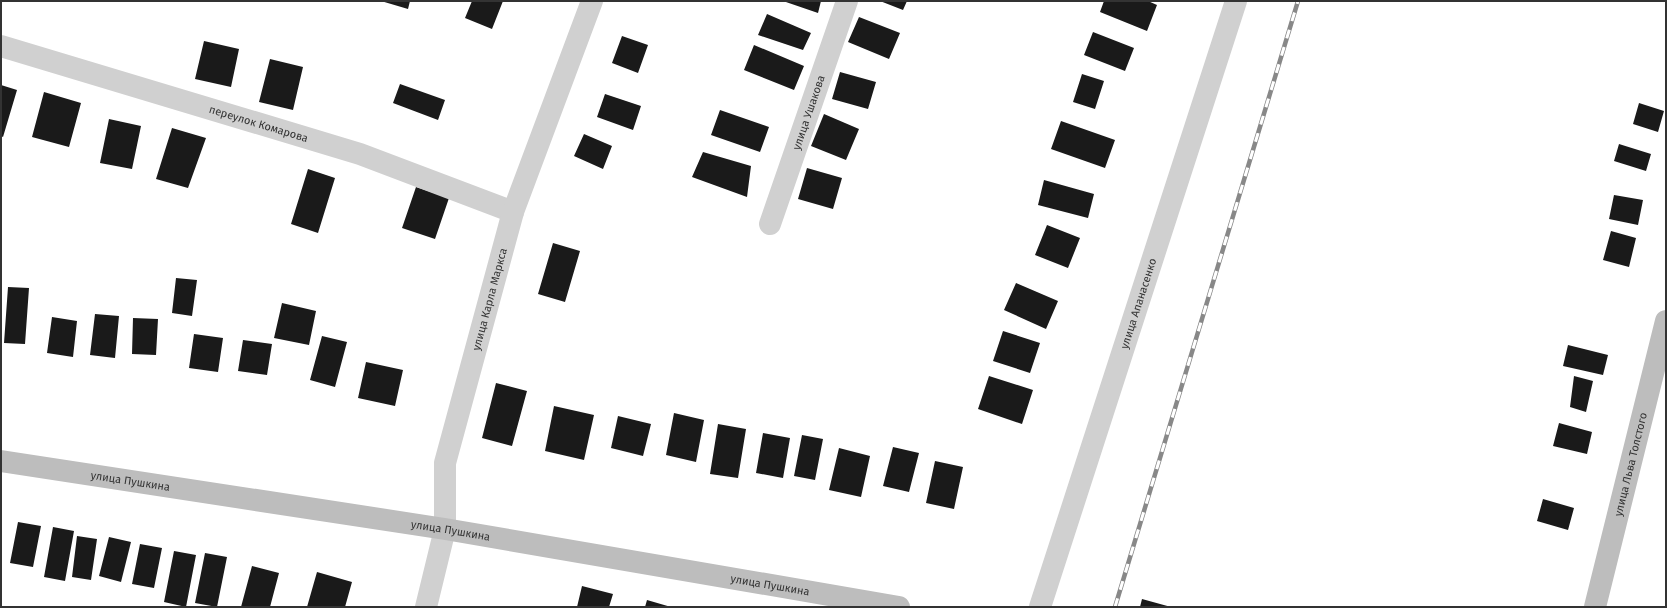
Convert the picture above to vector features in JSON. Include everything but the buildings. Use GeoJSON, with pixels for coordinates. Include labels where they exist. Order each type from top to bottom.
{"type":"FeatureCollection","features":[{"type":"Feature","properties":{"kind":"main road","name":"улица Льва Толстого"},"geometry":{"type":"LineString","coordinates":[[1595,607],[1666,321]]}},
{"type":"Feature","properties":{"kind":"main road","name":"улица Пушкина"},"geometry":{"type":"LineString","coordinates":[[1,461],[445,529],[899,607]]}},
{"type":"Feature","properties":{"kind":"street","name":"улица Ушакова"},"geometry":{"type":"LineString","coordinates":[[770,224],[847,1]]}},
{"type":"Feature","properties":{"kind":"street","name":"улица Апанасенко"},"geometry":{"type":"LineString","coordinates":[[1040,607],[1236,1]]}},
{"type":"Feature","properties":{"kind":"street","name":"улица Карла Маркса"},"geometry":{"type":"LineString","coordinates":[[426,607],[445,529],[445,463],[513,212],[590,2]]}},
{"type":"Feature","properties":{"kind":"street","name":"переулок Комарова"},"geometry":{"type":"LineString","coordinates":[[1,46],[360,154],[513,212]]}},
{"type":"Feature","properties":{"kind":"railway"},"geometry":{"type":"LineString","coordinates":[[1115,607],[1298,1]]}}]}
